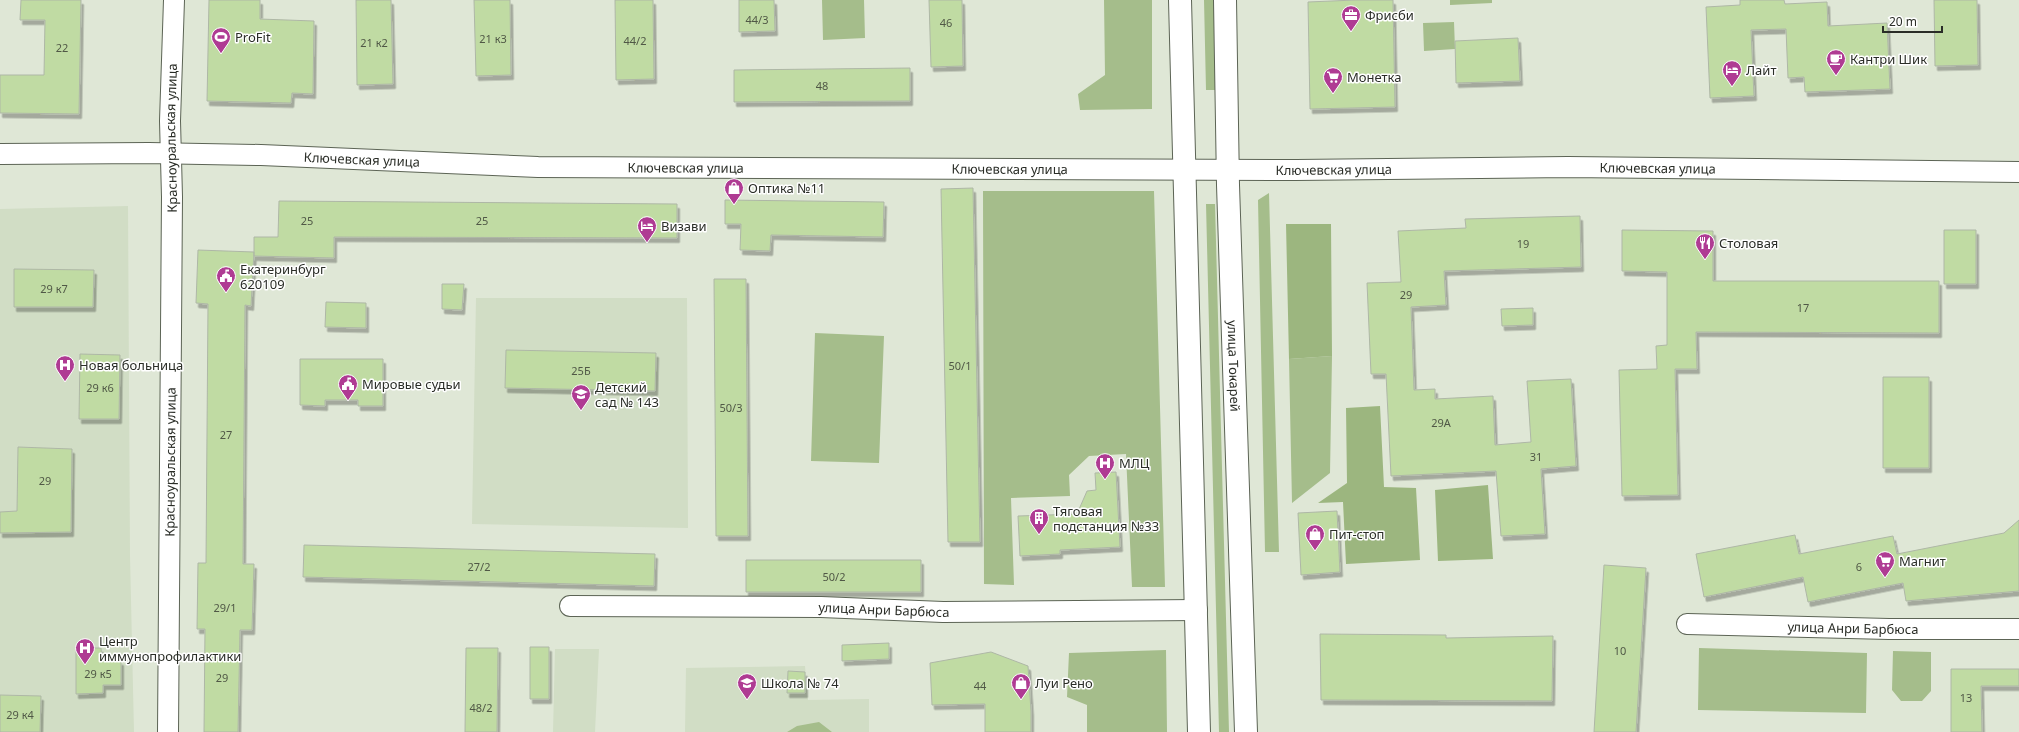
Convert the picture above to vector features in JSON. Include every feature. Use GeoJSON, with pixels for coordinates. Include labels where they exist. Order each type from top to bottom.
{"type":"FeatureCollection","features":[{"type":"Feature","properties":{"kind":"main road"},"geometry":{"type":"LineString","coordinates":[[1180,0],[1199,732]]}},
{"type":"Feature","properties":{"kind":"main road","name":"улица Токарей"},"geometry":{"type":"LineString","coordinates":[[1224,0],[1246,732]]}},
{"type":"Feature","properties":{"kind":"street","name":"Красноуральская улица"},"geometry":{"type":"LineString","coordinates":[[168,732],[172,197],[170,154],[174,0]]}},
{"type":"Feature","properties":{"kind":"street","name":"Ключевская улица"},"geometry":{"type":"LineString","coordinates":[[0,154],[261,155],[538,168],[1228,169],[1568,167],[2019,172]]}},
{"type":"Feature","properties":{"kind":"street","name":"улица Анри Барбюса"},"geometry":{"type":"LineString","coordinates":[[570,606],[821,607],[943,612],[1197,610]]}},
{"type":"Feature","properties":{"kind":"street","name":"улица Анри Барбюса"},"geometry":{"type":"LineString","coordinates":[[1687,624],[2019,629]]}},
{"type":"Feature","properties":{"kind":"shaded area","name":"Новая больница"},"geometry":{"type":"Polygon","coordinates":[[[128,206],[130,556],[134,732],[0,732],[0,209],[128,206]]]}},
{"type":"Feature","properties":{"kind":"shaded area","name":"Детский сад № 143"},"geometry":{"type":"Polygon","coordinates":[[[476,298],[687,298],[688,528],[472,524],[476,298]]]}},
{"type":"Feature","properties":{"kind":"shaded area"},"geometry":{"type":"Polygon","coordinates":[[[555,649],[599,649],[595,732],[553,732],[555,649]]]}},
{"type":"Feature","properties":{"kind":"shaded area","name":"Школа № 74"},"geometry":{"type":"Polygon","coordinates":[[[805,666],[808,700],[869,699],[869,732],[685,732],[686,668],[805,666]]]}},
{"type":"Feature","properties":{"kind":"green space"},"geometry":{"type":"Polygon","coordinates":[[[822,0],[864,0],[865,38],[823,40],[822,0]]]}},
{"type":"Feature","properties":{"kind":"green space"},"geometry":{"type":"Polygon","coordinates":[[[1104,0],[1152,0],[1152,109],[1080,110],[1078,94],[1105,75],[1104,0]]]}},
{"type":"Feature","properties":{"kind":"green space"},"geometry":{"type":"Polygon","coordinates":[[[1204,0],[1214,0],[1217,90],[1206,90],[1204,0]]]}},
{"type":"Feature","properties":{"kind":"green space"},"geometry":{"type":"Polygon","coordinates":[[[1450,0],[1492,0],[1492,3],[1450,5],[1450,0]]]}},
{"type":"Feature","properties":{"kind":"green space"},"geometry":{"type":"Polygon","coordinates":[[[1454,22],[1455,49],[1424,51],[1423,23],[1454,22]]]}},
{"type":"Feature","properties":{"kind":"green space"},"geometry":{"type":"Polygon","coordinates":[[[983,191],[1154,191],[1165,587],[1132,587],[1126,454],[1089,456],[1069,475],[1070,496],[1011,498],[1014,585],[984,584],[983,191]]]}},
{"type":"Feature","properties":{"kind":"green space"},"geometry":{"type":"Polygon","coordinates":[[[1269,193],[1279,552],[1265,552],[1258,200],[1269,193]]]}},
{"type":"Feature","properties":{"kind":"green space"},"geometry":{"type":"Polygon","coordinates":[[[1206,204],[1215,204],[1229,732],[1219,732],[1206,204]]]}},
{"type":"Feature","properties":{"kind":"green space"},"geometry":{"type":"Polygon","coordinates":[[[1286,224],[1331,224],[1332,356],[1289,359],[1286,224]]]}},
{"type":"Feature","properties":{"kind":"green space"},"geometry":{"type":"Polygon","coordinates":[[[815,333],[884,336],[879,463],[811,461],[815,333]]]}},
{"type":"Feature","properties":{"kind":"green space"},"geometry":{"type":"Polygon","coordinates":[[[1332,356],[1330,473],[1292,503],[1289,359],[1332,356]]]}},
{"type":"Feature","properties":{"kind":"green space"},"geometry":{"type":"Polygon","coordinates":[[[1380,406],[1384,487],[1416,488],[1420,560],[1346,564],[1343,502],[1318,503],[1347,483],[1346,408],[1380,406]]]}},
{"type":"Feature","properties":{"kind":"green space"},"geometry":{"type":"Polygon","coordinates":[[[1488,485],[1493,559],[1438,561],[1435,490],[1488,485]]]}},
{"type":"Feature","properties":{"kind":"green space"},"geometry":{"type":"Polygon","coordinates":[[[1699,648],[1867,653],[1866,713],[1698,710],[1699,648]]]}},
{"type":"Feature","properties":{"kind":"green space"},"geometry":{"type":"Polygon","coordinates":[[[1166,650],[1167,732],[1087,732],[1087,705],[1067,697],[1069,653],[1166,650]]]}},
{"type":"Feature","properties":{"kind":"green space"},"geometry":{"type":"Polygon","coordinates":[[[1893,651],[1931,652],[1931,691],[1922,701],[1901,701],[1892,690],[1893,651]]]}},
{"type":"Feature","properties":{"kind":"green space"},"geometry":{"type":"Polygon","coordinates":[[[819,722],[832,732],[787,732],[797,726],[819,722]]]}},
{"type":"Feature","properties":{"kind":"building"},"geometry":{"type":"Polygon","coordinates":[[[21,0],[81,0],[79,114],[0,113],[0,75],[44,75],[45,20],[20,20],[21,0]]]}},
{"type":"Feature","properties":{"kind":"building"},"geometry":{"type":"Polygon","coordinates":[[[209,0],[260,0],[260,19],[314,21],[313,94],[292,93],[291,103],[207,101],[209,0]]]}},
{"type":"Feature","properties":{"kind":"building"},"geometry":{"type":"Polygon","coordinates":[[[356,0],[391,0],[393,84],[357,85],[356,0]]]}},
{"type":"Feature","properties":{"kind":"building"},"geometry":{"type":"Polygon","coordinates":[[[474,0],[510,0],[511,75],[476,76],[474,0]]]}},
{"type":"Feature","properties":{"kind":"building"},"geometry":{"type":"Polygon","coordinates":[[[615,0],[653,0],[654,79],[616,80],[615,0]]]}},
{"type":"Feature","properties":{"kind":"building"},"geometry":{"type":"Polygon","coordinates":[[[739,0],[774,0],[775,31],[739,32],[739,0]]]}},
{"type":"Feature","properties":{"kind":"building"},"geometry":{"type":"Polygon","coordinates":[[[929,0],[962,0],[963,66],[931,67],[929,0]]]}},
{"type":"Feature","properties":{"kind":"building"},"geometry":{"type":"Polygon","coordinates":[[[1393,0],[1395,107],[1310,109],[1308,2],[1393,0]]]}},
{"type":"Feature","properties":{"kind":"building"},"geometry":{"type":"Polygon","coordinates":[[[1740,0],[1784,0],[1785,4],[1827,2],[1828,26],[1887,23],[1890,89],[1805,92],[1804,77],[1788,78],[1786,29],[1751,30],[1754,96],[1710,98],[1706,7],[1740,5],[1740,0]]]}},
{"type":"Feature","properties":{"kind":"building"},"geometry":{"type":"Polygon","coordinates":[[[1934,0],[1977,0],[1978,65],[1935,66],[1934,0]]]}},
{"type":"Feature","properties":{"kind":"building"},"geometry":{"type":"Polygon","coordinates":[[[1518,38],[1520,81],[1456,83],[1455,41],[1518,38]]]}},
{"type":"Feature","properties":{"kind":"building"},"geometry":{"type":"Polygon","coordinates":[[[910,68],[910,101],[734,102],[734,70],[910,68]]]}},
{"type":"Feature","properties":{"kind":"building"},"geometry":{"type":"Polygon","coordinates":[[[973,188],[980,542],[948,542],[941,189],[973,188]]]}},
{"type":"Feature","properties":{"kind":"building"},"geometry":{"type":"Polygon","coordinates":[[[725,200],[884,202],[883,237],[771,235],[770,251],[740,250],[741,224],[725,224],[725,200]]]}},
{"type":"Feature","properties":{"kind":"building"},"geometry":{"type":"Polygon","coordinates":[[[279,201],[677,204],[677,238],[334,237],[334,258],[254,256],[254,237],[278,237],[279,201]]]}},
{"type":"Feature","properties":{"kind":"building"},"geometry":{"type":"Polygon","coordinates":[[[1580,216],[1581,267],[1444,271],[1446,305],[1411,307],[1414,390],[1435,389],[1435,399],[1493,396],[1495,445],[1531,442],[1527,381],[1571,379],[1576,466],[1541,469],[1545,534],[1501,536],[1496,471],[1391,476],[1386,374],[1371,374],[1367,283],[1401,282],[1398,231],[1466,228],[1465,219],[1580,216]]]}},
{"type":"Feature","properties":{"kind":"building"},"geometry":{"type":"Polygon","coordinates":[[[1622,230],[1713,231],[1713,281],[1939,281],[1939,333],[1696,332],[1697,369],[1675,369],[1678,495],[1622,496],[1619,370],[1657,369],[1656,346],[1667,345],[1667,272],[1622,271],[1622,230]]]}},
{"type":"Feature","properties":{"kind":"building"},"geometry":{"type":"Polygon","coordinates":[[[1944,230],[1976,230],[1976,284],[1944,284],[1944,230]]]}},
{"type":"Feature","properties":{"kind":"building"},"geometry":{"type":"Polygon","coordinates":[[[198,250],[254,252],[251,306],[245,305],[243,564],[254,564],[252,630],[240,630],[238,732],[204,732],[205,629],[197,629],[198,563],[206,563],[208,304],[196,303],[198,250]]]}},
{"type":"Feature","properties":{"kind":"building"},"geometry":{"type":"Polygon","coordinates":[[[14,269],[94,270],[93,307],[14,307],[14,269]]]}},
{"type":"Feature","properties":{"kind":"building"},"geometry":{"type":"Polygon","coordinates":[[[714,279],[746,279],[748,536],[716,536],[714,279]]]}},
{"type":"Feature","properties":{"kind":"building"},"geometry":{"type":"Polygon","coordinates":[[[442,284],[464,284],[462,310],[442,309],[442,284]]]}},
{"type":"Feature","properties":{"kind":"building"},"geometry":{"type":"Polygon","coordinates":[[[326,302],[366,303],[366,328],[325,327],[326,302]]]}},
{"type":"Feature","properties":{"kind":"building"},"geometry":{"type":"Polygon","coordinates":[[[1533,308],[1533,325],[1502,326],[1501,309],[1533,308]]]}},
{"type":"Feature","properties":{"kind":"building"},"geometry":{"type":"Polygon","coordinates":[[[506,350],[656,353],[655,391],[505,388],[506,350]]]}},
{"type":"Feature","properties":{"kind":"building"},"geometry":{"type":"Polygon","coordinates":[[[80,354],[120,355],[119,419],[79,419],[80,354]]]}},
{"type":"Feature","properties":{"kind":"building"},"geometry":{"type":"Polygon","coordinates":[[[300,359],[383,359],[383,406],[358,406],[358,400],[325,400],[325,406],[300,405],[300,359]]]}},
{"type":"Feature","properties":{"kind":"building"},"geometry":{"type":"Polygon","coordinates":[[[1883,377],[1929,377],[1929,468],[1883,468],[1883,377]]]}},
{"type":"Feature","properties":{"kind":"building"},"geometry":{"type":"Polygon","coordinates":[[[18,447],[72,449],[71,532],[0,533],[0,512],[17,511],[18,447]]]}},
{"type":"Feature","properties":{"kind":"building"},"geometry":{"type":"Polygon","coordinates":[[[1116,472],[1120,547],[1060,550],[1060,554],[1020,556],[1018,516],[1077,514],[1087,491],[1096,490],[1095,473],[1116,472]]]}},
{"type":"Feature","properties":{"kind":"building"},"geometry":{"type":"Polygon","coordinates":[[[1337,511],[1340,572],[1301,575],[1298,513],[1337,511]]]}},
{"type":"Feature","properties":{"kind":"building"},"geometry":{"type":"Polygon","coordinates":[[[2019,520],[2019,591],[1906,601],[1903,583],[1808,602],[1803,577],[1704,597],[1696,554],[1795,535],[1799,554],[1893,536],[1897,554],[2004,533],[2019,520]]]}},
{"type":"Feature","properties":{"kind":"building"},"geometry":{"type":"Polygon","coordinates":[[[304,545],[655,554],[654,586],[303,577],[304,545]]]}},
{"type":"Feature","properties":{"kind":"building"},"geometry":{"type":"Polygon","coordinates":[[[746,560],[921,560],[921,592],[746,592],[746,560]]]}},
{"type":"Feature","properties":{"kind":"building"},"geometry":{"type":"Polygon","coordinates":[[[1604,565],[1646,568],[1636,732],[1594,732],[1604,565]]]}},
{"type":"Feature","properties":{"kind":"building"},"geometry":{"type":"Polygon","coordinates":[[[1320,634],[1446,635],[1446,638],[1553,636],[1552,701],[1321,700],[1320,634]]]}},
{"type":"Feature","properties":{"kind":"building"},"geometry":{"type":"Polygon","coordinates":[[[889,643],[889,659],[842,661],[842,645],[889,643]]]}},
{"type":"Feature","properties":{"kind":"building"},"geometry":{"type":"Polygon","coordinates":[[[530,647],[549,647],[549,699],[530,699],[530,647]]]}},
{"type":"Feature","properties":{"kind":"building"},"geometry":{"type":"Polygon","coordinates":[[[76,648],[101,648],[102,661],[121,661],[121,685],[103,685],[103,693],[76,694],[76,648]]]}},
{"type":"Feature","properties":{"kind":"building"},"geometry":{"type":"Polygon","coordinates":[[[466,648],[498,648],[497,732],[465,732],[466,648]]]}},
{"type":"Feature","properties":{"kind":"building"},"geometry":{"type":"Polygon","coordinates":[[[991,652],[1028,666],[1031,732],[985,732],[985,704],[932,705],[930,663],[991,652]]]}},
{"type":"Feature","properties":{"kind":"building"},"geometry":{"type":"Polygon","coordinates":[[[1951,669],[2019,669],[2019,686],[1981,686],[1982,732],[1951,732],[1951,669]]]}},
{"type":"Feature","properties":{"kind":"building"},"geometry":{"type":"Polygon","coordinates":[[[788,671],[805,672],[805,693],[787,693],[788,671]]]}},
{"type":"Feature","properties":{"kind":"building"},"geometry":{"type":"Polygon","coordinates":[[[0,695],[41,696],[40,732],[0,732],[0,695]]]}},
{"type":"Feature","properties":{"kind":"place","name":"Фрисби"},"geometry":{"type":"Point","coordinates":[1351,32]}},
{"type":"Feature","properties":{"kind":"place","name":"ProFit"},"geometry":{"type":"Point","coordinates":[221,54]}},
{"type":"Feature","properties":{"kind":"place","name":"Кантри Шик"},"geometry":{"type":"Point","coordinates":[1836,76]}},
{"type":"Feature","properties":{"kind":"place","name":"Лайт"},"geometry":{"type":"Point","coordinates":[1732,87]}},
{"type":"Feature","properties":{"kind":"place","name":"Монетка"},"geometry":{"type":"Point","coordinates":[1333,94]}},
{"type":"Feature","properties":{"kind":"place","name":"Оптика №11"},"geometry":{"type":"Point","coordinates":[734,205]}},
{"type":"Feature","properties":{"kind":"place","name":"Визави"},"geometry":{"type":"Point","coordinates":[647,243]}},
{"type":"Feature","properties":{"kind":"place","name":"Столовая"},"geometry":{"type":"Point","coordinates":[1705,260]}},
{"type":"Feature","properties":{"kind":"place","name":"Екатеринбург 620109"},"geometry":{"type":"Point","coordinates":[226,293]}},
{"type":"Feature","properties":{"kind":"place","name":"Новая больница"},"geometry":{"type":"Point","coordinates":[65,382]}},
{"type":"Feature","properties":{"kind":"place","name":"Мировые судьи"},"geometry":{"type":"Point","coordinates":[348,401]}},
{"type":"Feature","properties":{"kind":"place","name":"Детский сад № 143"},"geometry":{"type":"Point","coordinates":[581,411]}},
{"type":"Feature","properties":{"kind":"place","name":"МЛЦ"},"geometry":{"type":"Point","coordinates":[1105,480]}},
{"type":"Feature","properties":{"kind":"place","name":"Тяговая подстанция №33"},"geometry":{"type":"Point","coordinates":[1039,535]}},
{"type":"Feature","properties":{"kind":"place","name":"Пит-стоп"},"geometry":{"type":"Point","coordinates":[1315,551]}},
{"type":"Feature","properties":{"kind":"place","name":"Магнит"},"geometry":{"type":"Point","coordinates":[1885,578]}},
{"type":"Feature","properties":{"kind":"place","name":"Центр иммунопрофилактики"},"geometry":{"type":"Point","coordinates":[85,665]}},
{"type":"Feature","properties":{"kind":"place","name":"Школа № 74"},"geometry":{"type":"Point","coordinates":[747,700]}},
{"type":"Feature","properties":{"kind":"place","name":"Луи Рено"},"geometry":{"type":"Point","coordinates":[1021,700]}}]}
